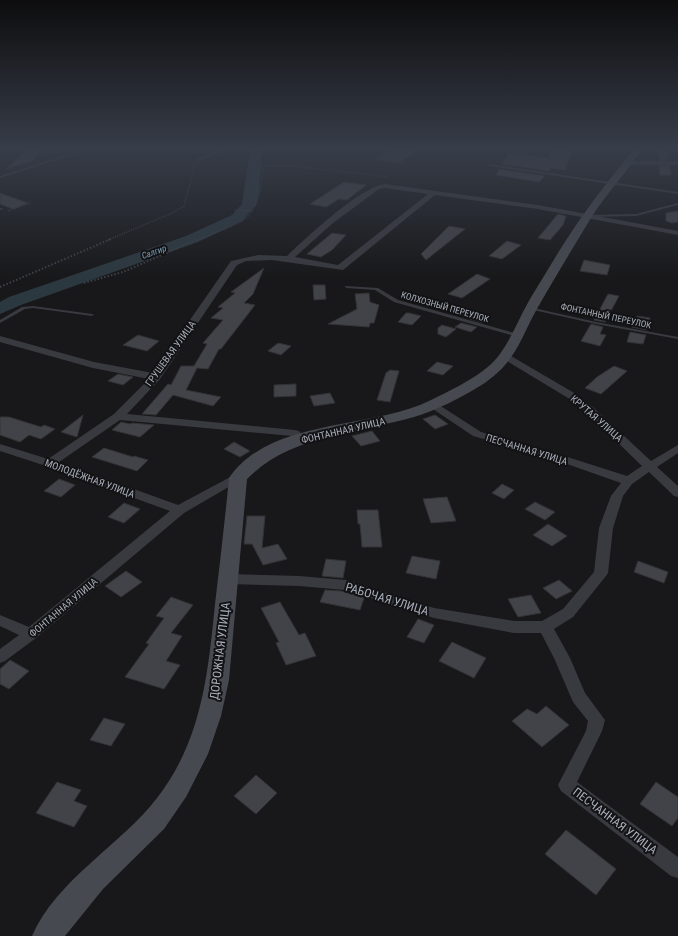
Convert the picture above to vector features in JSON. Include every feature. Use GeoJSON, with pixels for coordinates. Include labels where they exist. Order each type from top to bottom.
{"type":"FeatureCollection","features":[{"type":"Feature","properties":{"kind":"main road","name":"ФОНТАННАЯ УЛИЦА"},"geometry":{"type":"LineString","coordinates":[[238,478],[254,462],[273,450],[300,439],[389,419],[432,405],[474,383],[494,369],[506,356],[531,308],[587,216],[605,192]]}},
{"type":"Feature","properties":{"kind":"main road","name":"ДОРОЖНАЯ УЛИЦА"},"geometry":{"type":"LineString","coordinates":[[48,936],[85,887],[156,820],[178,789],[199,744],[212,710],[218,680],[238,478]]}},
{"type":"Feature","properties":{"kind":"street"},"geometry":{"type":"LineString","coordinates":[[287,260],[330,221],[371,192]]}},
{"type":"Feature","properties":{"kind":"street"},"geometry":{"type":"LineString","coordinates":[[425,192],[587,216],[674,232]]}},
{"type":"Feature","properties":{"kind":"street","name":"ГРУШЕВАЯ УЛИЦА"},"geometry":{"type":"LineString","coordinates":[[50,463],[118,416],[156,376],[234,263],[254,257],[287,260],[340,268],[433,193]]}},
{"type":"Feature","properties":{"kind":"street"},"geometry":{"type":"LineString","coordinates":[[0,338],[93,365],[156,376]]}},
{"type":"Feature","properties":{"kind":"street","name":"КРУТАЯ УЛИЦА"},"geometry":{"type":"LineString","coordinates":[[506,356],[572,396],[590,410],[678,493]]}},
{"type":"Feature","properties":{"kind":"street","name":"ПЕСЧАННАЯ УЛИЦА"},"geometry":{"type":"LineString","coordinates":[[432,405],[476,434],[554,456],[628,481]]}},
{"type":"Feature","properties":{"kind":"street"},"geometry":{"type":"LineString","coordinates":[[118,416],[295,433],[300,439]]}},
{"type":"Feature","properties":{"kind":"street","name":"МОЛОДЁЖНАЯ УЛИЦА"},"geometry":{"type":"LineString","coordinates":[[0,447],[50,463],[179,510]]}},
{"type":"Feature","properties":{"kind":"street"},"geometry":{"type":"LineString","coordinates":[[545,627],[568,613],[601,572],[609,515],[617,496],[628,481],[678,448]]}},
{"type":"Feature","properties":{"kind":"street","name":"ФОНТАННАЯ УЛИЦА"},"geometry":{"type":"LineString","coordinates":[[0,657],[31,634],[179,510],[238,478]]}},
{"type":"Feature","properties":{"kind":"street","name":"РАБОЧАЯ УЛИЦА"},"geometry":{"type":"LineString","coordinates":[[228,579],[299,581],[346,585],[434,613],[514,628],[545,627]]}},
{"type":"Feature","properties":{"kind":"street"},"geometry":{"type":"LineString","coordinates":[[0,620],[31,634]]}},
{"type":"Feature","properties":{"kind":"street","name":"ПЕСЧАННАЯ УЛИЦА"},"geometry":{"type":"LineString","coordinates":[[545,627],[562,658],[579,697],[597,720],[594,730],[567,785],[678,869]]}},
{"type":"Feature","properties":{"kind":"lane"},"geometry":{"type":"LineString","coordinates":[[587,216],[636,215],[678,204]]}},
{"type":"Feature","properties":{"kind":"lane"},"geometry":{"type":"LineString","coordinates":[[674,232],[678,230]]}},
{"type":"Feature","properties":{"kind":"lane","name":"КОЛХОЗНЫЙ ПЕРЕУЛОК"},"geometry":{"type":"LineString","coordinates":[[347,287],[376,290],[396,301],[516,335]]}},
{"type":"Feature","properties":{"kind":"lane"},"geometry":{"type":"LineString","coordinates":[[0,322],[24,308],[33,307],[92,314]]}},
{"type":"Feature","properties":{"kind":"lane","name":"ФОНТАННЫЙ ПЕРЕУЛОК"},"geometry":{"type":"LineString","coordinates":[[531,308],[596,323],[678,338]]}},
{"type":"Feature","properties":{"kind":"path"},"geometry":{"type":"LineString","coordinates":[[0,287],[172,214],[184,206],[188,192]]}},
{"type":"Feature","properties":{"kind":"path"},"geometry":{"type":"LineString","coordinates":[[84,283],[123,272],[245,219],[255,208],[260,192]]}},
{"type":"Feature","properties":{"kind":"path"},"geometry":{"type":"LineString","coordinates":[[6,212],[31,203]]}},
{"type":"Feature","properties":{"kind":"path"},"geometry":{"type":"LineString","coordinates":[[235,210],[252,211]]}},
{"type":"Feature","properties":{"kind":"building"},"geometry":{"type":"Polygon","coordinates":[[[329,192],[358,192],[347,200],[339,199],[326,207],[310,204],[329,192]]]}},
{"type":"Feature","properties":{"kind":"building"},"geometry":{"type":"Polygon","coordinates":[[[0,193],[28,203],[13,209],[0,204],[0,193]]]}},
{"type":"Feature","properties":{"kind":"building"},"geometry":{"type":"Polygon","coordinates":[[[678,211],[678,222],[672,223],[666,221],[666,213],[678,211]]]}},
{"type":"Feature","properties":{"kind":"building"},"geometry":{"type":"Polygon","coordinates":[[[558,214],[566,216],[563,225],[550,240],[538,238],[558,214]]]}},
{"type":"Feature","properties":{"kind":"building"},"geometry":{"type":"Polygon","coordinates":[[[449,226],[465,229],[426,260],[421,254],[449,226]]]}},
{"type":"Feature","properties":{"kind":"building"},"geometry":{"type":"Polygon","coordinates":[[[332,233],[346,235],[332,250],[321,257],[307,254],[332,233]]]}},
{"type":"Feature","properties":{"kind":"building"},"geometry":{"type":"Polygon","coordinates":[[[507,241],[521,245],[502,259],[489,256],[507,241]]]}},
{"type":"Feature","properties":{"kind":"building"},"geometry":{"type":"Polygon","coordinates":[[[584,260],[610,265],[607,275],[580,271],[584,260]]]}},
{"type":"Feature","properties":{"kind":"building"},"geometry":{"type":"Polygon","coordinates":[[[264,268],[253,294],[244,303],[255,305],[221,349],[219,349],[208,369],[197,368],[186,390],[221,397],[213,406],[173,395],[156,415],[142,414],[168,384],[171,385],[181,366],[194,366],[207,344],[203,343],[223,320],[211,318],[223,308],[218,307],[235,293],[231,292],[264,268]]]}},
{"type":"Feature","properties":{"kind":"building"},"geometry":{"type":"Polygon","coordinates":[[[477,274],[490,279],[462,298],[448,294],[477,274]]]}},
{"type":"Feature","properties":{"kind":"building"},"geometry":{"type":"Polygon","coordinates":[[[313,285],[325,285],[326,299],[314,300],[313,285]]]}},
{"type":"Feature","properties":{"kind":"building"},"geometry":{"type":"Polygon","coordinates":[[[369,293],[370,302],[379,305],[374,323],[370,323],[369,327],[328,324],[357,309],[355,294],[369,293]]]}},
{"type":"Feature","properties":{"kind":"building"},"geometry":{"type":"Polygon","coordinates":[[[608,294],[619,296],[605,322],[594,320],[608,294]]]}},
{"type":"Feature","properties":{"kind":"building"},"geometry":{"type":"Polygon","coordinates":[[[476,311],[491,316],[483,323],[467,318],[476,311]]]}},
{"type":"Feature","properties":{"kind":"building"},"geometry":{"type":"Polygon","coordinates":[[[406,313],[421,316],[412,325],[398,322],[406,313]]]}},
{"type":"Feature","properties":{"kind":"building"},"geometry":{"type":"Polygon","coordinates":[[[637,316],[650,318],[647,330],[632,327],[637,316]]]}},
{"type":"Feature","properties":{"kind":"building"},"geometry":{"type":"Polygon","coordinates":[[[461,323],[477,327],[471,332],[455,327],[461,323]]]}},
{"type":"Feature","properties":{"kind":"building"},"geometry":{"type":"Polygon","coordinates":[[[591,324],[603,327],[600,334],[606,335],[600,346],[581,341],[591,324]]]}},
{"type":"Feature","properties":{"kind":"building"},"geometry":{"type":"Polygon","coordinates":[[[442,325],[456,329],[446,337],[438,334],[438,328],[442,325]]]}},
{"type":"Feature","properties":{"kind":"building"},"geometry":{"type":"Polygon","coordinates":[[[630,332],[646,335],[643,344],[627,342],[630,332]]]}},
{"type":"Feature","properties":{"kind":"building"},"geometry":{"type":"Polygon","coordinates":[[[138,335],[159,341],[147,351],[123,345],[138,335]]]}},
{"type":"Feature","properties":{"kind":"building"},"geometry":{"type":"Polygon","coordinates":[[[278,343],[291,346],[281,355],[268,351],[278,343]]]}},
{"type":"Feature","properties":{"kind":"building"},"geometry":{"type":"Polygon","coordinates":[[[437,362],[453,366],[443,375],[427,371],[437,362]]]}},
{"type":"Feature","properties":{"kind":"building"},"geometry":{"type":"Polygon","coordinates":[[[614,366],[627,371],[601,394],[585,388],[597,377],[614,366]]]}},
{"type":"Feature","properties":{"kind":"building"},"geometry":{"type":"Polygon","coordinates":[[[390,370],[399,371],[390,402],[377,400],[386,373],[390,370]]]}},
{"type":"Feature","properties":{"kind":"building"},"geometry":{"type":"Polygon","coordinates":[[[118,374],[133,377],[123,385],[108,381],[118,374]]]}},
{"type":"Feature","properties":{"kind":"building"},"geometry":{"type":"Polygon","coordinates":[[[296,384],[296,396],[274,397],[274,385],[296,384]]]}},
{"type":"Feature","properties":{"kind":"building"},"geometry":{"type":"Polygon","coordinates":[[[330,393],[335,403],[314,406],[310,396],[330,393]]]}},
{"type":"Feature","properties":{"kind":"building"},"geometry":{"type":"Polygon","coordinates":[[[83,415],[77,437],[61,432],[83,415]]]}},
{"type":"Feature","properties":{"kind":"building"},"geometry":{"type":"Polygon","coordinates":[[[435,415],[448,424],[435,429],[423,419],[435,415]]]}},
{"type":"Feature","properties":{"kind":"building"},"geometry":{"type":"Polygon","coordinates":[[[0,417],[9,417],[41,427],[44,425],[55,429],[41,439],[29,435],[20,442],[0,435],[0,417]]]}},
{"type":"Feature","properties":{"kind":"building"},"geometry":{"type":"Polygon","coordinates":[[[121,422],[154,425],[140,437],[112,430],[121,422]]]}},
{"type":"Feature","properties":{"kind":"building"},"geometry":{"type":"Polygon","coordinates":[[[372,431],[380,441],[361,446],[352,436],[372,431]]]}},
{"type":"Feature","properties":{"kind":"building"},"geometry":{"type":"Polygon","coordinates":[[[234,442],[250,451],[240,457],[224,449],[234,442]]]}},
{"type":"Feature","properties":{"kind":"building"},"geometry":{"type":"Polygon","coordinates":[[[104,448],[148,460],[137,471],[92,457],[104,448]]]}},
{"type":"Feature","properties":{"kind":"building"},"geometry":{"type":"Polygon","coordinates":[[[59,479],[75,485],[61,497],[44,491],[59,479]]]}},
{"type":"Feature","properties":{"kind":"building"},"geometry":{"type":"Polygon","coordinates":[[[502,484],[514,490],[504,499],[492,493],[502,484]]]}},
{"type":"Feature","properties":{"kind":"building"},"geometry":{"type":"Polygon","coordinates":[[[447,497],[456,521],[431,523],[423,499],[447,497]]]}},
{"type":"Feature","properties":{"kind":"building"},"geometry":{"type":"Polygon","coordinates":[[[535,502],[555,512],[545,520],[525,509],[535,502]]]}},
{"type":"Feature","properties":{"kind":"building"},"geometry":{"type":"Polygon","coordinates":[[[124,503],[140,509],[124,523],[108,517],[124,503]]]}},
{"type":"Feature","properties":{"kind":"building"},"geometry":{"type":"Polygon","coordinates":[[[357,510],[378,510],[382,547],[362,547],[357,510]]]}},
{"type":"Feature","properties":{"kind":"building"},"geometry":{"type":"Polygon","coordinates":[[[247,516],[265,516],[262,548],[278,544],[287,559],[263,565],[252,544],[244,544],[247,516]]]}},
{"type":"Feature","properties":{"kind":"building"},"geometry":{"type":"Polygon","coordinates":[[[548,524],[567,536],[552,546],[533,535],[548,524]]]}},
{"type":"Feature","properties":{"kind":"building"},"geometry":{"type":"Polygon","coordinates":[[[412,556],[440,561],[436,579],[406,573],[412,556]]]}},
{"type":"Feature","properties":{"kind":"building"},"geometry":{"type":"Polygon","coordinates":[[[326,559],[346,561],[343,578],[322,576],[326,559]]]}},
{"type":"Feature","properties":{"kind":"building"},"geometry":{"type":"Polygon","coordinates":[[[638,561],[668,572],[664,583],[634,572],[638,561]]]}},
{"type":"Feature","properties":{"kind":"building"},"geometry":{"type":"Polygon","coordinates":[[[126,571],[142,582],[121,597],[105,586],[126,571]]]}},
{"type":"Feature","properties":{"kind":"building"},"geometry":{"type":"Polygon","coordinates":[[[559,580],[572,591],[556,599],[543,588],[559,580]]]}},
{"type":"Feature","properties":{"kind":"building"},"geometry":{"type":"Polygon","coordinates":[[[325,590],[341,591],[364,598],[360,610],[320,602],[325,590]]]}},
{"type":"Feature","properties":{"kind":"building"},"geometry":{"type":"Polygon","coordinates":[[[531,595],[541,613],[518,617],[508,599],[531,595]]]}},
{"type":"Feature","properties":{"kind":"building"},"geometry":{"type":"Polygon","coordinates":[[[171,597],[193,605],[171,633],[182,636],[166,661],[180,665],[164,689],[125,677],[149,644],[146,643],[164,618],[156,616],[171,597]]]}},
{"type":"Feature","properties":{"kind":"building"},"geometry":{"type":"Polygon","coordinates":[[[280,602],[299,635],[305,633],[316,656],[286,665],[276,643],[279,642],[261,608],[280,602]]]}},
{"type":"Feature","properties":{"kind":"building"},"geometry":{"type":"Polygon","coordinates":[[[418,619],[434,625],[424,643],[407,637],[418,619]]]}},
{"type":"Feature","properties":{"kind":"building"},"geometry":{"type":"Polygon","coordinates":[[[452,642],[486,658],[474,678],[439,661],[452,642]]]}},
{"type":"Feature","properties":{"kind":"building"},"geometry":{"type":"Polygon","coordinates":[[[10,660],[29,671],[9,689],[0,684],[0,669],[10,660]]]}},
{"type":"Feature","properties":{"kind":"building"},"geometry":{"type":"Polygon","coordinates":[[[546,706],[569,725],[542,747],[512,721],[527,709],[537,714],[546,706]]]}},
{"type":"Feature","properties":{"kind":"building"},"geometry":{"type":"Polygon","coordinates":[[[104,718],[125,724],[111,746],[90,740],[104,718]]]}},
{"type":"Feature","properties":{"kind":"building"},"geometry":{"type":"Polygon","coordinates":[[[256,775],[277,793],[256,814],[234,796],[256,775]]]}},
{"type":"Feature","properties":{"kind":"building"},"geometry":{"type":"Polygon","coordinates":[[[57,782],[81,790],[74,801],[87,806],[74,827],[36,813],[57,782]]]}},
{"type":"Feature","properties":{"kind":"building"},"geometry":{"type":"Polygon","coordinates":[[[656,782],[678,797],[678,818],[672,826],[640,804],[656,782]]]}},
{"type":"Feature","properties":{"kind":"building"},"geometry":{"type":"Polygon","coordinates":[[[566,830],[616,869],[596,895],[545,854],[566,830]]]}},
{"type":"Feature","properties":{"kind":"waterway","name":"Салгир"},"geometry":{"type":"LineString","coordinates":[[0,309],[15,301],[192,239],[237,218],[249,205],[252,192]]}}]}
